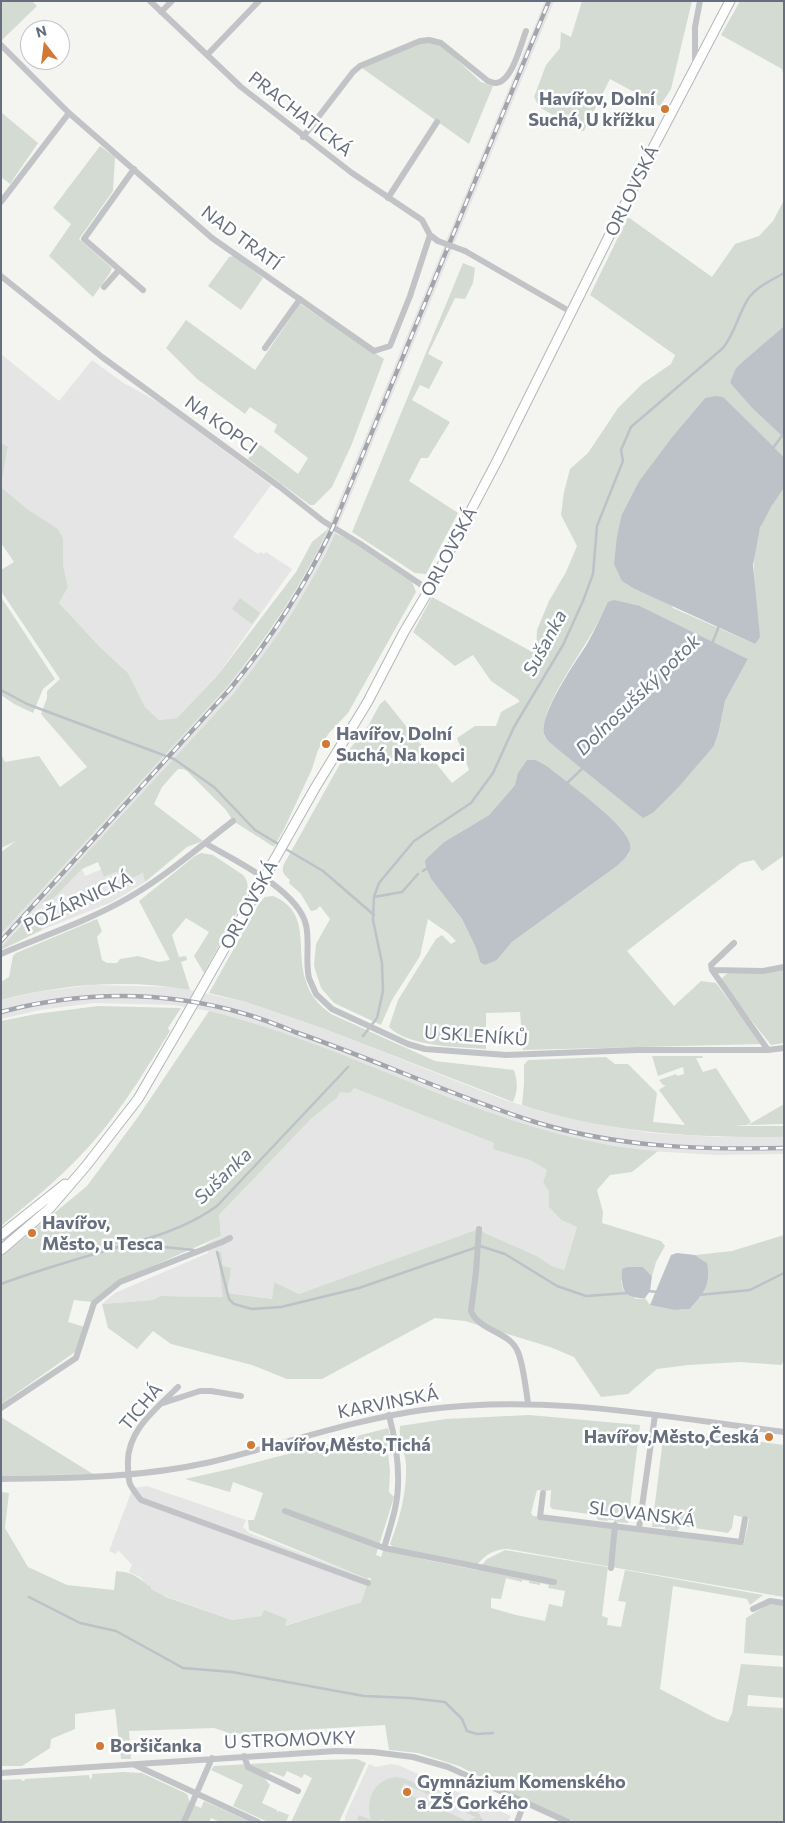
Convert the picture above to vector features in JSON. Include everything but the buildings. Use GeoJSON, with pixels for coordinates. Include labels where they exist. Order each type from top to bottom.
{"type":"FeatureCollection","features":[{"type":"Feature","properties":{"kind":"main road","name":"ORLOVSKÁ"},"geometry":{"type":"LineString","coordinates":[[86,1166],[138,1099],[286,838],[367,703],[497,461],[695,65],[730,1]]}},
{"type":"Feature","properties":{"kind":"main road"},"geometry":{"type":"LineString","coordinates":[[1,1234],[12,1228],[86,1166]]}},
{"type":"Feature","properties":{"kind":"main road"},"geometry":{"type":"LineString","coordinates":[[1,1250],[50,1208],[86,1166]]}},
{"type":"Feature","properties":{"kind":"street","name":"PRACHATICKÁ"},"geometry":{"type":"LineString","coordinates":[[150,1],[241,87],[303,137],[422,220],[430,235],[438,241],[465,251],[571,312]]}},
{"type":"Feature","properties":{"kind":"street"},"geometry":{"type":"LineString","coordinates":[[161,12],[172,1]]}},
{"type":"Feature","properties":{"kind":"street"},"geometry":{"type":"LineString","coordinates":[[207,55],[259,1]]}},
{"type":"Feature","properties":{"kind":"street","name":"ORLOVSKÁ"},"geometry":{"type":"LineString","coordinates":[[695,65],[695,27],[700,1]]}},
{"type":"Feature","properties":{"kind":"street"},"geometry":{"type":"LineString","coordinates":[[303,137],[353,72],[360,66],[420,41],[430,40],[441,43],[488,81],[496,83],[505,80],[512,69],[526,31]]}},
{"type":"Feature","properties":{"kind":"street","name":"NAD TRATÍ"},"geometry":{"type":"LineString","coordinates":[[1,45],[69,113],[212,238],[374,351],[390,346],[410,296],[430,235]]}},
{"type":"Feature","properties":{"kind":"street"},"geometry":{"type":"LineString","coordinates":[[1,202],[69,113]]}},
{"type":"Feature","properties":{"kind":"street"},"geometry":{"type":"LineString","coordinates":[[388,198],[437,122]]}},
{"type":"Feature","properties":{"kind":"street"},"geometry":{"type":"LineString","coordinates":[[134,170],[84,239],[143,290]]}},
{"type":"Feature","properties":{"kind":"street"},"geometry":{"type":"LineString","coordinates":[[104,287],[119,270]]}},
{"type":"Feature","properties":{"kind":"street","name":"NA KOPCI"},"geometry":{"type":"LineString","coordinates":[[1,276],[102,357],[323,520],[429,590]]}},
{"type":"Feature","properties":{"kind":"street"},"geometry":{"type":"LineString","coordinates":[[265,348],[300,299]]}},
{"type":"Feature","properties":{"kind":"street","name":"POŽÁRNICKÁ"},"geometry":{"type":"LineString","coordinates":[[1,954],[96,914],[127,898],[156,880],[233,821]]}},
{"type":"Feature","properties":{"kind":"street"},"geometry":{"type":"LineString","coordinates":[[205,842],[264,878]]}},
{"type":"Feature","properties":{"kind":"street","name":"U SKLENÍKŮ"},"geometry":{"type":"LineString","coordinates":[[264,878],[289,896],[302,912],[307,928],[308,974],[316,994],[332,1010],[408,1044],[426,1049],[506,1056],[638,1050],[768,1050],[784,1048]]}},
{"type":"Feature","properties":{"kind":"street"},"geometry":{"type":"LineString","coordinates":[[734,943],[711,965],[712,970],[768,1050]]}},
{"type":"Feature","properties":{"kind":"street"},"geometry":{"type":"LineString","coordinates":[[712,970],[763,971],[784,967]]}},
{"type":"Feature","properties":{"kind":"street"},"geometry":{"type":"LineString","coordinates":[[479,1232],[471,1311],[473,1316],[484,1326],[502,1336],[517,1349],[528,1403]]}},
{"type":"Feature","properties":{"kind":"street"},"geometry":{"type":"LineString","coordinates":[[1,1408],[76,1358],[94,1303],[120,1282],[230,1238]]}},
{"type":"Feature","properties":{"kind":"street","name":"TICHÁ"},"geometry":{"type":"LineString","coordinates":[[128,1476],[127,1454],[131,1440],[144,1421],[178,1387]]}},
{"type":"Feature","properties":{"kind":"street"},"geometry":{"type":"LineString","coordinates":[[161,1403],[200,1391],[211,1390],[241,1396]]}},
{"type":"Feature","properties":{"kind":"street","name":"KARVINSKÁ"},"geometry":{"type":"LineString","coordinates":[[1,1479],[128,1476],[211,1462],[389,1415],[457,1406],[528,1403],[598,1408],[784,1432]]}},
{"type":"Feature","properties":{"kind":"street"},"geometry":{"type":"LineString","coordinates":[[384,1548],[395,1508],[398,1475],[398,1458],[389,1415]]}},
{"type":"Feature","properties":{"kind":"street"},"geometry":{"type":"LineString","coordinates":[[639,1528],[655,1415]]}},
{"type":"Feature","properties":{"kind":"street"},"geometry":{"type":"LineString","coordinates":[[128,1476],[141,1500],[368,1583]]}},
{"type":"Feature","properties":{"kind":"street","name":"SLOVANSKÁ"},"geometry":{"type":"LineString","coordinates":[[543,1493],[540,1517],[741,1542],[745,1519]]}},
{"type":"Feature","properties":{"kind":"street"},"geometry":{"type":"LineString","coordinates":[[285,1511],[384,1548],[554,1582]]}},
{"type":"Feature","properties":{"kind":"street"},"geometry":{"type":"LineString","coordinates":[[610,1568],[615,1525]]}},
{"type":"Feature","properties":{"kind":"street"},"geometry":{"type":"LineString","coordinates":[[753,1609],[770,1601],[784,1603]]}},
{"type":"Feature","properties":{"kind":"street","name":"U STROMOVKY"},"geometry":{"type":"LineString","coordinates":[[1,1773],[336,1750],[373,1752],[413,1757],[448,1767],[568,1822]]}},
{"type":"Feature","properties":{"kind":"street"},"geometry":{"type":"LineString","coordinates":[[244,1756],[248,1767],[298,1792]]}},
{"type":"Feature","properties":{"kind":"street"},"geometry":{"type":"LineString","coordinates":[[184,1822],[212,1758]]}},
{"type":"Feature","properties":{"kind":"street"},"geometry":{"type":"LineString","coordinates":[[134,1765],[258,1822]]}},
{"type":"Feature","properties":{"kind":"street"},"geometry":{"type":"LineString","coordinates":[[517,1822],[524,1803]]}},
{"type":"Feature","properties":{"kind":"shaded area"},"geometry":{"type":"Polygon","coordinates":[[[1,1],[32,1],[37,6],[23,20],[20,20],[20,23],[2,40],[1,1]]]}},
{"type":"Feature","properties":{"kind":"shaded area"},"geometry":{"type":"Polygon","coordinates":[[[545,1],[554,1],[337,529],[310,584],[261,660],[234,693],[42,903],[53,899],[82,869],[85,876],[102,869],[105,877],[116,872],[131,877],[144,873],[145,882],[112,902],[42,930],[34,911],[1,947],[1,934],[227,687],[274,626],[302,580],[329,525],[545,1]]]}},
{"type":"Feature","properties":{"kind":"shaded area"},"geometry":{"type":"Polygon","coordinates":[[[582,1],[692,1],[671,89],[660,106],[610,79],[584,131],[539,107],[534,97],[546,65],[560,48],[561,32],[571,37],[582,1]]]}},
{"type":"Feature","properties":{"kind":"shaded area"},"geometry":{"type":"Polygon","coordinates":[[[740,1],[784,1],[784,78],[782,69],[721,35],[740,1]]]}},
{"type":"Feature","properties":{"kind":"shaded area"},"geometry":{"type":"Polygon","coordinates":[[[422,43],[442,46],[481,82],[493,86],[469,144],[362,68],[422,43]]]}},
{"type":"Feature","properties":{"kind":"shaded area"},"geometry":{"type":"Polygon","coordinates":[[[2,113],[38,143],[10,184],[1,177],[2,113]]]}},
{"type":"Feature","properties":{"kind":"shaded area"},"geometry":{"type":"Polygon","coordinates":[[[100,146],[115,157],[113,191],[79,239],[112,268],[93,297],[49,256],[71,224],[53,208],[100,146]]]}},
{"type":"Feature","properties":{"kind":"shaded area"},"geometry":{"type":"Polygon","coordinates":[[[784,200],[784,326],[741,363],[730,383],[752,408],[784,438],[784,457],[772,445],[705,398],[672,437],[639,481],[622,514],[673,608],[755,644],[754,569],[757,537],[770,508],[784,488],[784,853],[782,857],[762,871],[754,860],[741,863],[627,951],[674,1006],[701,981],[716,983],[762,1044],[523,1050],[520,1012],[486,1013],[486,1049],[435,1045],[408,1039],[397,1034],[389,1027],[398,1000],[436,939],[442,935],[451,944],[456,941],[428,919],[420,956],[392,1000],[381,1025],[334,1003],[321,988],[314,966],[316,944],[330,919],[320,906],[316,910],[311,911],[301,894],[289,883],[290,880],[283,871],[284,864],[345,755],[368,726],[380,704],[385,700],[452,783],[469,770],[457,738],[475,726],[496,726],[501,712],[519,702],[519,700],[491,681],[473,655],[455,666],[413,632],[432,597],[536,654],[537,630],[549,601],[566,572],[577,546],[561,515],[570,469],[588,453],[618,408],[642,384],[671,364],[675,355],[590,295],[628,217],[712,277],[735,244],[759,236],[773,221],[784,200]],[[640,606],[604,610],[553,700],[546,716],[544,736],[556,748],[622,800],[654,812],[678,788],[714,746],[725,701],[748,659],[640,606]],[[527,760],[515,785],[489,815],[444,842],[429,856],[431,879],[462,919],[476,948],[480,962],[497,960],[512,942],[617,866],[629,854],[567,783],[536,760],[527,760]]]}},
{"type":"Feature","properties":{"kind":"shaded area"},"geometry":{"type":"Polygon","coordinates":[[[234,256],[263,278],[241,310],[208,286],[229,257],[234,256]]]}},
{"type":"Feature","properties":{"kind":"shaded area"},"geometry":{"type":"Polygon","coordinates":[[[463,263],[475,268],[473,283],[465,299],[455,298],[428,354],[443,362],[429,389],[420,385],[412,400],[450,422],[428,458],[421,458],[409,481],[458,513],[426,574],[415,573],[352,532],[463,263]]]}},
{"type":"Feature","properties":{"kind":"shaded area"},"geometry":{"type":"Polygon","coordinates":[[[300,304],[384,359],[351,446],[332,487],[314,505],[310,505],[248,459],[259,444],[298,474],[308,458],[274,432],[277,425],[250,407],[245,414],[197,379],[166,348],[186,320],[255,370],[300,304]]]}},
{"type":"Feature","properties":{"kind":"shaded area"},"geometry":{"type":"Polygon","coordinates":[[[1,354],[59,401],[92,360],[122,382],[160,403],[271,485],[233,537],[258,554],[266,552],[292,569],[217,676],[177,718],[159,720],[145,707],[128,673],[101,648],[59,603],[68,587],[63,565],[63,538],[58,529],[26,508],[1,487],[8,448],[1,443],[1,354]]]}},
{"type":"Feature","properties":{"kind":"shaded area"},"geometry":{"type":"Polygon","coordinates":[[[1,443],[8,447],[1,487],[1,443]]]}},
{"type":"Feature","properties":{"kind":"shaded area"},"geometry":{"type":"Polygon","coordinates":[[[1,487],[26,508],[58,529],[63,538],[63,565],[68,587],[59,603],[101,648],[128,673],[145,707],[159,720],[177,718],[217,676],[296,572],[312,542],[328,529],[295,592],[256,650],[227,687],[1,934],[1,852],[16,841],[1,848],[1,754],[5,762],[39,756],[60,787],[87,767],[41,714],[47,698],[47,691],[60,679],[1,591],[1,570],[14,562],[1,543],[1,487]]]}},
{"type":"Feature","properties":{"kind":"shaded area"},"geometry":{"type":"Polygon","coordinates":[[[335,533],[349,540],[412,582],[416,592],[348,713],[329,733],[318,750],[312,769],[274,847],[233,821],[226,810],[187,771],[178,769],[162,787],[154,804],[203,841],[187,847],[145,882],[143,873],[127,880],[116,872],[104,877],[98,862],[82,869],[53,899],[41,903],[234,693],[290,616],[314,576],[335,533]]]}},
{"type":"Feature","properties":{"kind":"shaded area"},"geometry":{"type":"Polygon","coordinates":[[[1,597],[55,679],[43,689],[33,713],[1,695],[1,597]]]}},
{"type":"Feature","properties":{"kind":"shaded area"},"geometry":{"type":"Polygon","coordinates":[[[240,598],[260,613],[252,624],[232,609],[240,598]]]}},
{"type":"Feature","properties":{"kind":"shaded area"},"geometry":{"type":"Polygon","coordinates":[[[201,853],[213,855],[243,875],[248,888],[246,896],[204,973],[194,956],[209,932],[186,918],[172,935],[179,957],[186,956],[187,960],[181,962],[190,990],[143,985],[95,985],[48,990],[1,1000],[1,982],[9,977],[13,956],[16,953],[97,919],[102,931],[97,937],[102,960],[107,963],[117,963],[120,959],[138,956],[159,962],[170,960],[139,901],[201,853]]]}},
{"type":"Feature","properties":{"kind":"shaded area"},"geometry":{"type":"Polygon","coordinates":[[[273,896],[285,903],[298,921],[306,981],[316,1000],[331,1014],[435,1061],[514,1070],[517,1086],[513,1102],[322,1028],[246,1002],[209,993],[260,902],[265,897],[273,896]]]}},
{"type":"Feature","properties":{"kind":"shaded area"},"geometry":{"type":"Polygon","coordinates":[[[35,911],[42,930],[1,950],[1,947],[35,911]]]}},
{"type":"Feature","properties":{"kind":"shaded area"},"geometry":{"type":"Polygon","coordinates":[[[784,970],[784,1043],[771,1045],[724,986],[722,978],[728,973],[784,970]]]}},
{"type":"Feature","properties":{"kind":"shaded area"},"geometry":{"type":"Polygon","coordinates":[[[93,985],[175,987],[246,1002],[322,1028],[502,1099],[540,1111],[602,1125],[651,1133],[717,1137],[784,1137],[784,1154],[717,1155],[649,1151],[557,1134],[496,1115],[277,1032],[240,1019],[209,1011],[173,1005],[94,1003],[40,1010],[1,1019],[1,1000],[36,992],[93,985]]]}},
{"type":"Feature","properties":{"kind":"shaded area"},"geometry":{"type":"Polygon","coordinates":[[[98,1006],[181,1008],[168,1028],[170,1031],[150,1063],[129,1095],[94,1141],[43,1192],[1,1226],[1,1021],[36,1014],[98,1006]]]}},
{"type":"Feature","properties":{"kind":"shaded area"},"geometry":{"type":"Polygon","coordinates":[[[209,1011],[266,1027],[486,1111],[542,1129],[599,1143],[658,1151],[632,1172],[610,1175],[597,1190],[603,1212],[602,1223],[661,1241],[665,1246],[656,1262],[652,1276],[643,1267],[621,1281],[623,1289],[636,1299],[645,1298],[650,1305],[674,1310],[690,1309],[702,1295],[707,1263],[695,1255],[732,1251],[784,1235],[784,1361],[781,1365],[740,1362],[657,1369],[628,1394],[601,1397],[574,1357],[550,1347],[465,1321],[435,1318],[322,1379],[287,1379],[252,1365],[171,1344],[153,1331],[137,1349],[108,1328],[102,1304],[153,1300],[160,1296],[223,1297],[217,1252],[221,1252],[223,1266],[231,1268],[227,1293],[272,1299],[274,1282],[299,1294],[479,1229],[537,1256],[552,1266],[564,1270],[577,1227],[561,1220],[549,1207],[549,1192],[543,1182],[547,1170],[530,1160],[493,1149],[494,1143],[354,1088],[350,1093],[340,1092],[337,1098],[311,1119],[219,1215],[221,1236],[121,1280],[92,1302],[74,1300],[68,1322],[85,1327],[75,1352],[1,1404],[1,1257],[87,1186],[138,1117],[209,1011]]]}},
{"type":"Feature","properties":{"kind":"shaded area"},"geometry":{"type":"Polygon","coordinates":[[[652,1056],[702,1056],[703,1058],[696,1058],[703,1072],[716,1068],[751,1122],[747,1125],[733,1126],[784,1126],[784,1137],[684,1135],[619,1128],[586,1122],[522,1105],[524,1065],[528,1060],[606,1057],[615,1064],[628,1064],[657,1093],[653,1122],[685,1125],[659,1090],[666,1085],[663,1085],[659,1080],[676,1074],[677,1076],[684,1074],[683,1067],[658,1076],[652,1056]]]}},
{"type":"Feature","properties":{"kind":"shaded area"},"geometry":{"type":"Polygon","coordinates":[[[354,1088],[494,1143],[547,1170],[543,1182],[549,1192],[549,1207],[561,1220],[577,1227],[564,1270],[552,1266],[537,1256],[487,1234],[480,1229],[479,1232],[299,1294],[274,1282],[272,1299],[227,1293],[221,1252],[216,1252],[224,1297],[160,1296],[153,1300],[102,1304],[115,1293],[208,1253],[206,1244],[221,1236],[219,1215],[311,1119],[337,1098],[340,1092],[354,1088]]]}},
{"type":"Feature","properties":{"kind":"shaded area"},"geometry":{"type":"Polygon","coordinates":[[[784,1104],[784,1124],[748,1125],[784,1104]]]}},
{"type":"Feature","properties":{"kind":"shaded area"},"geometry":{"type":"Polygon","coordinates":[[[529,1415],[640,1425],[628,1523],[614,1522],[614,1520],[598,1520],[596,1515],[552,1509],[550,1506],[551,1490],[537,1490],[531,1513],[533,1516],[744,1544],[749,1519],[734,1515],[732,1528],[728,1533],[681,1526],[677,1531],[665,1529],[665,1527],[652,1527],[664,1431],[666,1429],[784,1445],[784,1597],[508,1549],[490,1553],[477,1565],[394,1548],[390,1544],[400,1515],[405,1485],[406,1464],[400,1426],[446,1419],[529,1415]]]}},
{"type":"Feature","properties":{"kind":"shaded area"},"geometry":{"type":"Polygon","coordinates":[[[1,1417],[93,1474],[1,1476],[1,1417]]]}},
{"type":"Feature","properties":{"kind":"shaded area"},"geometry":{"type":"Polygon","coordinates":[[[388,1428],[392,1442],[388,1453],[390,1471],[389,1492],[394,1497],[376,1555],[381,1557],[384,1548],[427,1560],[477,1570],[487,1559],[505,1550],[608,1567],[602,1616],[608,1618],[607,1625],[621,1627],[626,1602],[618,1601],[625,1570],[763,1595],[750,1605],[747,1599],[673,1586],[660,1689],[717,1719],[728,1722],[732,1713],[741,1664],[784,1667],[784,1698],[748,1695],[747,1706],[784,1708],[784,1822],[575,1822],[531,1803],[459,1766],[418,1753],[389,1750],[385,1725],[232,1734],[214,1728],[129,1731],[131,1759],[121,1759],[115,1709],[75,1714],[75,1729],[51,1739],[50,1748],[22,1766],[1,1766],[1,1492],[9,1493],[5,1528],[28,1567],[67,1585],[114,1590],[116,1571],[123,1572],[135,1576],[151,1587],[151,1589],[166,1597],[232,1620],[261,1616],[264,1610],[287,1619],[285,1626],[361,1602],[369,1579],[370,1581],[371,1579],[369,1577],[368,1579],[249,1530],[248,1520],[254,1520],[263,1493],[233,1482],[230,1492],[185,1479],[388,1428]],[[506,1578],[501,1599],[491,1598],[491,1608],[545,1621],[549,1604],[562,1607],[565,1591],[548,1588],[549,1585],[540,1583],[540,1585],[522,1580],[522,1582],[506,1578]]]}},
{"type":"Feature","properties":{"kind":"shaded area"},"geometry":{"type":"Polygon","coordinates":[[[147,1486],[246,1520],[243,1527],[249,1533],[369,1579],[361,1602],[284,1626],[264,1610],[261,1616],[232,1620],[162,1595],[151,1589],[140,1577],[129,1572],[132,1565],[118,1550],[116,1554],[109,1551],[132,1490],[147,1486]]]}},
{"type":"Feature","properties":{"kind":"shaded area"},"geometry":{"type":"Polygon","coordinates":[[[769,1604],[784,1605],[784,1656],[744,1653],[746,1618],[769,1604]]]}},
{"type":"Feature","properties":{"kind":"shaded area"},"geometry":{"type":"Polygon","coordinates":[[[357,1759],[366,1763],[339,1822],[291,1822],[312,1778],[304,1774],[302,1778],[287,1771],[284,1777],[271,1772],[266,1774],[265,1779],[270,1785],[262,1803],[277,1810],[277,1812],[289,1815],[286,1822],[268,1822],[233,1806],[243,1785],[211,1770],[214,1766],[357,1759]]]}},
{"type":"Feature","properties":{"kind":"shaded area","name":"Gymnázium Komenského a ZŠ Gorkého"},"geometry":{"type":"Polygon","coordinates":[[[369,1764],[376,1767],[391,1764],[398,1765],[511,1816],[508,1822],[345,1822],[345,1817],[369,1764]]]}},
{"type":"Feature","properties":{"kind":"shaded area"},"geometry":{"type":"Polygon","coordinates":[[[142,1773],[187,1794],[190,1803],[181,1822],[1,1822],[1,1780],[21,1779],[22,1781],[25,1779],[89,1775],[90,1779],[92,1774],[142,1773]]]}},
{"type":"Feature","properties":{"kind":"shaded area"},"geometry":{"type":"Polygon","coordinates":[[[397,1777],[406,1779],[477,1811],[484,1822],[388,1822],[381,1819],[381,1822],[362,1822],[357,1820],[359,1815],[371,1820],[369,1805],[373,1791],[382,1782],[397,1777]],[[404,1783],[401,1791],[467,1821],[475,1817],[404,1783]]]}},
{"type":"Feature","properties":{"kind":"shaded area"},"geometry":{"type":"Polygon","coordinates":[[[204,1801],[251,1822],[220,1822],[211,1818],[209,1822],[186,1822],[194,1805],[201,1808],[204,1801]]]}},
{"type":"Feature","properties":{"kind":"water"},"geometry":{"type":"Polygon","coordinates":[[[784,326],[784,438],[752,408],[730,383],[735,370],[741,363],[784,326]]]}},
{"type":"Feature","properties":{"kind":"water"},"geometry":{"type":"Polygon","coordinates":[[[723,397],[784,457],[784,488],[760,528],[753,565],[760,637],[755,644],[635,589],[622,581],[614,564],[622,514],[639,481],[672,437],[705,398],[723,397]]]}},
{"type":"Feature","properties":{"kind":"water"},"geometry":{"type":"Polygon","coordinates":[[[614,600],[640,606],[748,659],[725,701],[714,746],[678,788],[654,812],[643,818],[556,748],[547,740],[544,734],[547,713],[553,701],[587,644],[608,602],[614,600]]]}},
{"type":"Feature","properties":{"kind":"water"},"geometry":{"type":"Polygon","coordinates":[[[527,760],[536,760],[548,767],[607,815],[626,836],[630,844],[630,851],[617,866],[512,942],[497,960],[485,965],[480,962],[476,948],[462,919],[431,879],[425,861],[444,842],[489,815],[515,785],[518,773],[527,760]]]}},
{"type":"Feature","properties":{"kind":"water"},"geometry":{"type":"Polygon","coordinates":[[[677,1253],[695,1255],[707,1263],[708,1277],[705,1288],[690,1309],[674,1310],[650,1305],[671,1255],[677,1253]]]}},
{"type":"Feature","properties":{"kind":"water"},"geometry":{"type":"Polygon","coordinates":[[[627,1267],[643,1267],[652,1276],[650,1291],[645,1298],[632,1297],[625,1291],[622,1282],[622,1269],[627,1267]]]}},
{"type":"Feature","properties":{"kind":"waterway","name":"Sušanka"},"geometry":{"type":"LineString","coordinates":[[363,1036],[377,1018],[383,991],[382,963],[373,920],[374,897],[379,883],[414,841],[471,803],[493,773],[514,727],[563,645],[583,601],[593,574],[597,526],[623,461],[621,450],[631,427],[723,348],[751,295],[764,284],[784,273]]}},
{"type":"Feature","properties":{"kind":"waterway","name":"Dolnosušský potok"},"geometry":{"type":"LineString","coordinates":[[773,448],[784,433]]}},
{"type":"Feature","properties":{"kind":"waterway","name":"Dolnosušský potok"},"geometry":{"type":"LineString","coordinates":[[712,644],[719,626]]}},
{"type":"Feature","properties":{"kind":"waterway"},"geometry":{"type":"LineString","coordinates":[[1,690],[27,704],[174,759],[214,787],[255,830],[280,845]]}},
{"type":"Feature","properties":{"kind":"waterway","name":"Dolnosušský potok"},"geometry":{"type":"LineString","coordinates":[[566,784],[584,767]]}},
{"type":"Feature","properties":{"kind":"waterway"},"geometry":{"type":"LineString","coordinates":[[284,848],[323,871],[374,915]]}},
{"type":"Feature","properties":{"kind":"waterway","name":"Dolnosušský potok"},"geometry":{"type":"LineString","coordinates":[[423,871],[429,867]]}},
{"type":"Feature","properties":{"kind":"waterway","name":"Dolnosušský potok"},"geometry":{"type":"LineString","coordinates":[[374,897],[402,892],[418,874]]}},
{"type":"Feature","properties":{"kind":"waterway","name":"Sušanka"},"geometry":{"type":"LineString","coordinates":[[1,1284],[155,1236],[205,1214],[217,1206],[348,1067]]}},
{"type":"Feature","properties":{"kind":"waterway"},"geometry":{"type":"LineString","coordinates":[[133,1244],[194,1250]]}},
{"type":"Feature","properties":{"kind":"waterway"},"geometry":{"type":"LineString","coordinates":[[217,1252],[229,1299],[234,1304],[252,1309],[281,1307],[359,1288],[480,1246],[505,1254],[557,1286],[586,1296],[629,1293]]}},
{"type":"Feature","properties":{"kind":"waterway"},"geometry":{"type":"LineString","coordinates":[[699,1295],[750,1290],[784,1273]]}},
{"type":"Feature","properties":{"kind":"waterway"},"geometry":{"type":"LineString","coordinates":[[647,1291],[659,1292]]}},
{"type":"Feature","properties":{"kind":"waterway"},"geometry":{"type":"LineString","coordinates":[[29,1597],[80,1623],[116,1631],[183,1668],[232,1672],[364,1696],[445,1702],[462,1719],[467,1731],[477,1734],[493,1733]]}},
{"type":"Feature","properties":{"kind":"railway"},"geometry":{"type":"LineString","coordinates":[[1,941],[230,689],[259,651],[299,591],[333,527],[549,1]]}},
{"type":"Feature","properties":{"kind":"railway"},"geometry":{"type":"LineString","coordinates":[[1,1012],[31,1005],[91,997],[152,997],[212,1005],[262,1019],[504,1112],[566,1130],[596,1137],[658,1145],[784,1148]]}},
{"type":"Feature","properties":{"kind":"place","name":"Havířov, Dolní Suchá, U křížku"},"geometry":{"type":"Point","coordinates":[665,109]}},
{"type":"Feature","properties":{"kind":"place","name":"Havířov, Dolní Suchá, Na kopci"},"geometry":{"type":"Point","coordinates":[326,744]}},
{"type":"Feature","properties":{"kind":"place","name":"Havířov, Město, u Tesca"},"geometry":{"type":"Point","coordinates":[32,1233]}},
{"type":"Feature","properties":{"kind":"place","name":"Havířov,Město,Česká"},"geometry":{"type":"Point","coordinates":[769,1437]}},
{"type":"Feature","properties":{"kind":"place","name":"Havířov,Město,Tichá"},"geometry":{"type":"Point","coordinates":[251,1445]}},
{"type":"Feature","properties":{"kind":"place","name":"Boršičanka"},"geometry":{"type":"Point","coordinates":[100,1746]}},
{"type":"Feature","properties":{"kind":"place","name":"Gymnázium Komenského a ZŠ Gorkého"},"geometry":{"type":"Point","coordinates":[407,1792]}}]}
